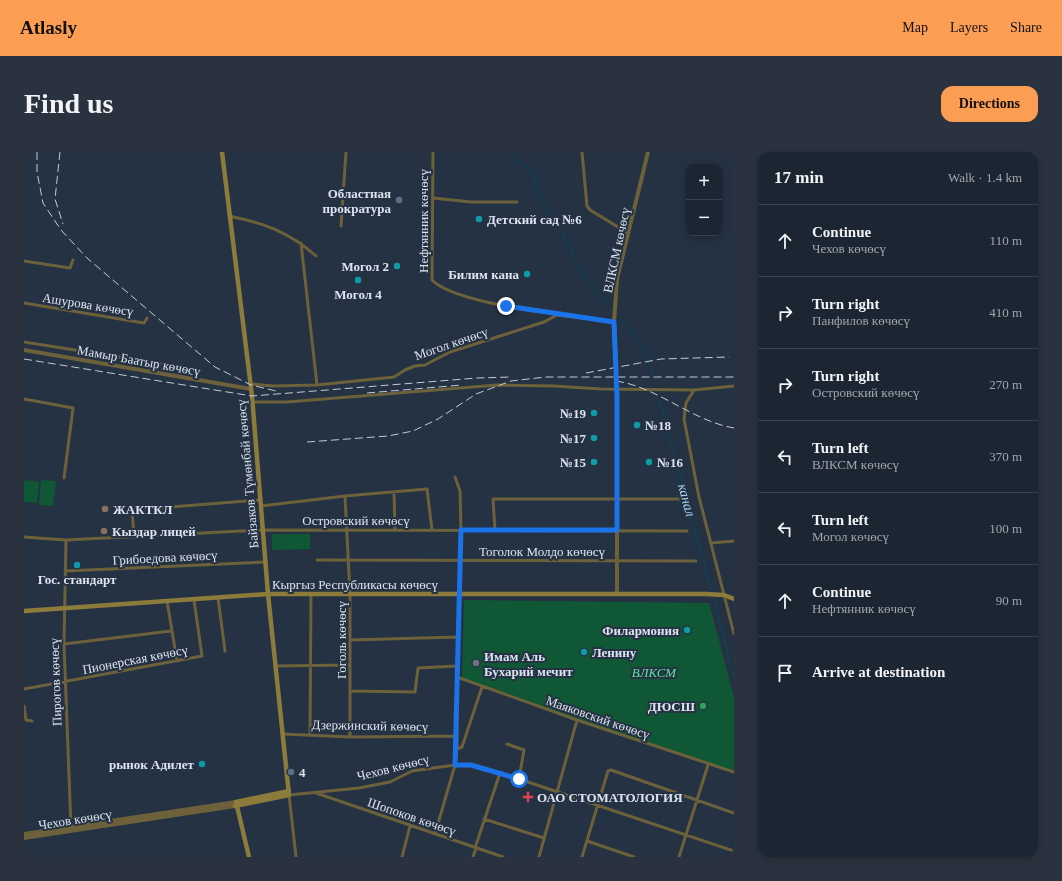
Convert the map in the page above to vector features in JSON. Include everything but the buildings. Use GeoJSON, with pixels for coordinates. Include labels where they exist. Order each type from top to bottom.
{"type":"FeatureCollection","features":[{"type":"Feature","properties":{"kind":"main road","name":"Байзаков Түмөнбай көчөсү"},"geometry":{"type":"LineString","coordinates":[[222,152],[253,402],[268,594],[289,793]]}},
{"type":"Feature","properties":{"kind":"main road","name":"Кыргыз Республикасы көчөсү"},"geometry":{"type":"LineString","coordinates":[[24,611],[268,594],[724,595],[734,599]]}},
{"type":"Feature","properties":{"kind":"main road","name":"Чехов көчөсү"},"geometry":{"type":"LineString","coordinates":[[236,804],[289,793]]}},
{"type":"Feature","properties":{"kind":"main road"},"geometry":{"type":"LineString","coordinates":[[236,804],[249,857]]}},
{"type":"Feature","properties":{"kind":"street"},"geometry":{"type":"LineString","coordinates":[[341,226],[346,152]]}},
{"type":"Feature","properties":{"kind":"street","name":"Нефтянник көчөсү"},"geometry":{"type":"LineString","coordinates":[[433,152],[434,198],[432,280],[436,284],[461,295],[557,314]]}},
{"type":"Feature","properties":{"kind":"street"},"geometry":{"type":"LineString","coordinates":[[582,152],[587,206],[590,210],[628,233]]}},
{"type":"Feature","properties":{"kind":"street","name":"ВЛКСМ көчөсү"},"geometry":{"type":"LineString","coordinates":[[617,594],[616,389],[614,322],[617,278],[648,152]]}},
{"type":"Feature","properties":{"kind":"street"},"geometry":{"type":"LineString","coordinates":[[434,198],[471,202],[517,202]]}},
{"type":"Feature","properties":{"kind":"street"},"geometry":{"type":"LineString","coordinates":[[230,216],[253,221],[282,231],[316,256]]}},
{"type":"Feature","properties":{"kind":"street"},"geometry":{"type":"LineString","coordinates":[[300,243],[317,385]]}},
{"type":"Feature","properties":{"kind":"street"},"geometry":{"type":"LineString","coordinates":[[24,261],[70,268],[72,260]]}},
{"type":"Feature","properties":{"kind":"street","name":"Ашурова көчөсү"},"geometry":{"type":"LineString","coordinates":[[24,303],[144,323],[147,318]]}},
{"type":"Feature","properties":{"kind":"street"},"geometry":{"type":"LineString","coordinates":[[557,314],[614,322]]}},
{"type":"Feature","properties":{"kind":"street","name":"Могол көчөсү"},"geometry":{"type":"LineString","coordinates":[[251,386],[317,385],[394,377],[415,366],[424,365],[450,352],[544,322],[557,314]]}},
{"type":"Feature","properties":{"kind":"street"},"geometry":{"type":"LineString","coordinates":[[24,342],[163,364]]}},
{"type":"Feature","properties":{"kind":"street","name":"Мамыр Баатыр көчөсү"},"geometry":{"type":"LineString","coordinates":[[24,350],[251,386]]}},
{"type":"Feature","properties":{"kind":"street"},"geometry":{"type":"LineString","coordinates":[[253,402],[287,402],[497,385],[694,390],[734,386]]}},
{"type":"Feature","properties":{"kind":"street"},"geometry":{"type":"LineString","coordinates":[[694,390],[686,403],[684,419],[711,543],[734,634]]}},
{"type":"Feature","properties":{"kind":"street"},"geometry":{"type":"LineString","coordinates":[[24,399],[74,408],[64,478]]}},
{"type":"Feature","properties":{"kind":"street"},"geometry":{"type":"LineString","coordinates":[[435,834],[455,765],[457,749],[457,666],[461,530],[460,491],[455,477]]}},
{"type":"Feature","properties":{"kind":"street"},"geometry":{"type":"LineString","coordinates":[[261,506],[345,496],[427,489],[432,530]]}},
{"type":"Feature","properties":{"kind":"street"},"geometry":{"type":"LineString","coordinates":[[394,492],[395,530]]}},
{"type":"Feature","properties":{"kind":"street","name":"Гоголь көчөсү"},"geometry":{"type":"LineString","coordinates":[[345,496],[350,594],[350,737]]}},
{"type":"Feature","properties":{"kind":"street"},"geometry":{"type":"LineString","coordinates":[[494,530],[493,499],[679,499]]}},
{"type":"Feature","properties":{"kind":"street"},"geometry":{"type":"LineString","coordinates":[[134,537],[132,510],[260,500]]}},
{"type":"Feature","properties":{"kind":"street","name":"Островский көчөсү"},"geometry":{"type":"LineString","coordinates":[[24,537],[66,540],[263,530],[687,530]]}},
{"type":"Feature","properties":{"kind":"street","name":"Пирогов көчөсү"},"geometry":{"type":"LineString","coordinates":[[66,540],[64,682],[72,827]]}},
{"type":"Feature","properties":{"kind":"street"},"geometry":{"type":"LineString","coordinates":[[711,543],[734,541]]}},
{"type":"Feature","properties":{"kind":"street","name":"Тоголок Молдо көчөсү"},"geometry":{"type":"LineString","coordinates":[[317,560],[696,561]]}},
{"type":"Feature","properties":{"kind":"street","name":"Грибоедова көчөсү"},"geometry":{"type":"LineString","coordinates":[[65,571],[266,562]]}},
{"type":"Feature","properties":{"kind":"street"},"geometry":{"type":"LineString","coordinates":[[310,735],[311,594]]}},
{"type":"Feature","properties":{"kind":"street"},"geometry":{"type":"LineString","coordinates":[[218,598],[224,651]]}},
{"type":"Feature","properties":{"kind":"street","name":"Пионерская көчөсү"},"geometry":{"type":"LineString","coordinates":[[24,689],[202,656],[194,600]]}},
{"type":"Feature","properties":{"kind":"street"},"geometry":{"type":"LineString","coordinates":[[167,601],[177,660]]}},
{"type":"Feature","properties":{"kind":"street"},"geometry":{"type":"LineString","coordinates":[[64,644],[171,631]]}},
{"type":"Feature","properties":{"kind":"street"},"geometry":{"type":"LineString","coordinates":[[350,640],[458,637]]}},
{"type":"Feature","properties":{"kind":"street"},"geometry":{"type":"LineString","coordinates":[[275,666],[350,665]]}},
{"type":"Feature","properties":{"kind":"street"},"geometry":{"type":"LineString","coordinates":[[351,691],[415,692],[418,668],[457,666]]}},
{"type":"Feature","properties":{"kind":"street","name":"Маяковский көчөсү"},"geometry":{"type":"LineString","coordinates":[[457,677],[577,720],[734,772]]}},
{"type":"Feature","properties":{"kind":"street"},"geometry":{"type":"LineString","coordinates":[[457,749],[462,747],[482,687]]}},
{"type":"Feature","properties":{"kind":"street"},"geometry":{"type":"LineString","coordinates":[[24,706],[26,720],[32,721]]}},
{"type":"Feature","properties":{"kind":"street"},"geometry":{"type":"LineString","coordinates":[[539,857],[577,720]]}},
{"type":"Feature","properties":{"kind":"street","name":"Дзержинский көчөсү"},"geometry":{"type":"LineString","coordinates":[[283,734],[350,737],[456,736]]}},
{"type":"Feature","properties":{"kind":"street"},"geometry":{"type":"LineString","coordinates":[[507,744],[524,750],[519,779]]}},
{"type":"Feature","properties":{"kind":"street"},"geometry":{"type":"LineString","coordinates":[[679,857],[708,764]]}},
{"type":"Feature","properties":{"kind":"street","name":"Чехов көчөсү"},"geometry":{"type":"LineString","coordinates":[[289,793],[315,793],[382,783],[412,772],[455,765],[471,765],[557,791],[685,836],[734,851]]}},
{"type":"Feature","properties":{"kind":"street"},"geometry":{"type":"LineString","coordinates":[[582,857],[608,770],[734,813]]}},
{"type":"Feature","properties":{"kind":"street"},"geometry":{"type":"LineString","coordinates":[[473,857],[500,773]]}},
{"type":"Feature","properties":{"kind":"street"},"geometry":{"type":"LineString","coordinates":[[289,793],[296,857]]}},
{"type":"Feature","properties":{"kind":"street","name":"Шопоков көчөсү"},"geometry":{"type":"LineString","coordinates":[[315,793],[503,857]]}},
{"type":"Feature","properties":{"kind":"street","name":"Чехов көчөсү"},"geometry":{"type":"LineString","coordinates":[[24,834],[236,804]]}},
{"type":"Feature","properties":{"kind":"street"},"geometry":{"type":"LineString","coordinates":[[484,819],[544,838]]}},
{"type":"Feature","properties":{"kind":"street"},"geometry":{"type":"LineString","coordinates":[[402,857],[410,826]]}},
{"type":"Feature","properties":{"kind":"street","name":"Чехов көчөсү"},"geometry":{"type":"LineString","coordinates":[[24,838],[72,827]]}},
{"type":"Feature","properties":{"kind":"street"},"geometry":{"type":"LineString","coordinates":[[587,841],[634,857]]}},
{"type":"Feature","properties":{"kind":"green space"},"geometry":{"type":"Polygon","coordinates":[[[24,480],[39,482],[37,503],[24,502],[24,480]]]}},
{"type":"Feature","properties":{"kind":"green space"},"geometry":{"type":"Polygon","coordinates":[[[41,480],[56,481],[53,506],[39,505],[41,480]]]}},
{"type":"Feature","properties":{"kind":"green space"},"geometry":{"type":"Polygon","coordinates":[[[272,534],[310,534],[310,549],[272,550],[272,534]]]}},
{"type":"Feature","properties":{"kind":"green space","name":"ВЛКСМ"},"geometry":{"type":"Polygon","coordinates":[[[464,600],[709,603],[734,697],[734,771],[695,760],[462,678],[464,600]]]}},
{"type":"Feature","properties":{"kind":"waterway"},"geometry":{"type":"LineString","coordinates":[[510,152],[515,160],[525,165],[530,170],[535,180],[537,194],[561,230],[578,265],[607,306]]}},
{"type":"Feature","properties":{"kind":"waterway"},"geometry":{"type":"LineString","coordinates":[[621,320],[628,326],[637,338],[653,375]]}},
{"type":"Feature","properties":{"kind":"waterway","name":"канал"},"geometry":{"type":"LineString","coordinates":[[660,400],[712,593]]}},
{"type":"Feature","properties":{"kind":"waterway","name":"канал"},"geometry":{"type":"LineString","coordinates":[[714,598],[734,679]]}},
{"type":"Feature","properties":{"kind":"railway"},"geometry":{"type":"LineString","coordinates":[[37,152],[37,172],[43,203],[61,230],[87,258],[215,367],[251,385],[276,391]]}},
{"type":"Feature","properties":{"kind":"railway"},"geometry":{"type":"LineString","coordinates":[[60,152],[55,199],[63,224]]}},
{"type":"Feature","properties":{"kind":"railway"},"geometry":{"type":"LineString","coordinates":[[586,373],[661,359],[729,357]]}},
{"type":"Feature","properties":{"kind":"railway"},"geometry":{"type":"LineString","coordinates":[[24,359],[252,396],[477,378],[511,377]]}},
{"type":"Feature","properties":{"kind":"railway"},"geometry":{"type":"LineString","coordinates":[[307,442],[388,436],[413,431],[438,419],[476,394],[511,381],[546,377],[734,377]]}},
{"type":"Feature","properties":{"kind":"railway"},"geometry":{"type":"LineString","coordinates":[[616,381],[631,384],[661,397],[704,419],[734,428]]}},
{"type":"Feature","properties":{"kind":"railway"},"geometry":{"type":"LineString","coordinates":[[367,393],[462,385]]}},
{"type":"Feature","properties":{"kind":"place","name":"Областная прократура"},"geometry":{"type":"Point","coordinates":[399,200]}},
{"type":"Feature","properties":{"kind":"place","name":"Детский сад №6"},"geometry":{"type":"Point","coordinates":[479,219]}},
{"type":"Feature","properties":{"kind":"place","name":"Могол 2"},"geometry":{"type":"Point","coordinates":[397,266]}},
{"type":"Feature","properties":{"kind":"place","name":"Билим кана"},"geometry":{"type":"Point","coordinates":[527,274]}},
{"type":"Feature","properties":{"kind":"place","name":"Могол 4"},"geometry":{"type":"Point","coordinates":[358,280]}},
{"type":"Feature","properties":{"kind":"place","name":"№19"},"geometry":{"type":"Point","coordinates":[594,413]}},
{"type":"Feature","properties":{"kind":"place","name":"№18"},"geometry":{"type":"Point","coordinates":[637,425]}},
{"type":"Feature","properties":{"kind":"place","name":"№17"},"geometry":{"type":"Point","coordinates":[594,438]}},
{"type":"Feature","properties":{"kind":"place","name":"№15"},"geometry":{"type":"Point","coordinates":[594,462]}},
{"type":"Feature","properties":{"kind":"place","name":"№16"},"geometry":{"type":"Point","coordinates":[649,462]}},
{"type":"Feature","properties":{"kind":"place","name":"ЖАКТКЛ"},"geometry":{"type":"Point","coordinates":[105,509]}},
{"type":"Feature","properties":{"kind":"place","name":"Кыздар лицей"},"geometry":{"type":"Point","coordinates":[104,531]}},
{"type":"Feature","properties":{"kind":"place","name":"Гос. стандарт"},"geometry":{"type":"Point","coordinates":[77,565]}},
{"type":"Feature","properties":{"kind":"place","name":"Филармония"},"geometry":{"type":"Point","coordinates":[687,630]}},
{"type":"Feature","properties":{"kind":"place","name":"Ленину"},"geometry":{"type":"Point","coordinates":[584,652]}},
{"type":"Feature","properties":{"kind":"place","name":"Имам Аль Бухарий мечит"},"geometry":{"type":"Point","coordinates":[476,663]}},
{"type":"Feature","properties":{"kind":"place","name":"ДЮСШ"},"geometry":{"type":"Point","coordinates":[703,706]}},
{"type":"Feature","properties":{"kind":"place","name":"рынок Адилет"},"geometry":{"type":"Point","coordinates":[202,764]}},
{"type":"Feature","properties":{"kind":"place","name":"4"},"geometry":{"type":"Point","coordinates":[291,772]}},
{"type":"Feature","properties":{"kind":"place","name":"ОАО СТОМАТОЛОГИЯ"},"geometry":{"type":"Point","coordinates":[528,797]}},
{"type":"Feature","properties":{"kind":"route"},"geometry":{"type":"LineString","coordinates":[[506,306],[545,313],[614,322],[617,396],[617,530],[461,530],[457,666],[457,749],[455,765],[471,765],[519,779]]}}]}
